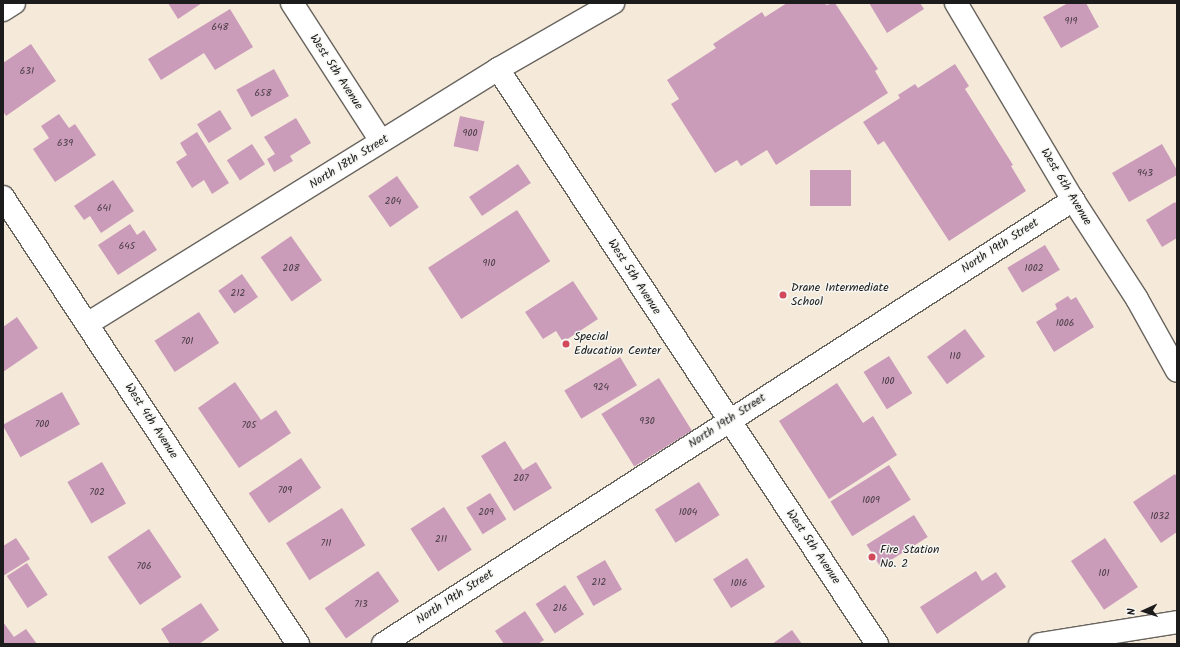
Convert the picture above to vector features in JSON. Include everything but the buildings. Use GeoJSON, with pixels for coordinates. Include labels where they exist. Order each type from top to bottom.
{"type":"FeatureCollection","features":[{"type":"Feature","properties":{"kind":"street"},"geometry":{"type":"LineString","coordinates":[[3,10],[14,3]]}},
{"type":"Feature","properties":{"kind":"street","name":"West 5th Avenue"},"geometry":{"type":"LineString","coordinates":[[292,3],[381,141]]}},
{"type":"Feature","properties":{"kind":"street","name":"North 18th Street"},"geometry":{"type":"LineString","coordinates":[[87,324],[498,69],[612,3]]}},
{"type":"Feature","properties":{"kind":"street","name":"West 6th Avenue"},"geometry":{"type":"LineString","coordinates":[[956,3],[1073,200],[1137,299],[1177,371]]}},
{"type":"Feature","properties":{"kind":"street","name":"West 5th Avenue"},"geometry":{"type":"LineString","coordinates":[[498,69],[877,644]]}},
{"type":"Feature","properties":{"kind":"street","name":"West 4th Avenue"},"geometry":{"type":"LineString","coordinates":[[3,197],[298,644]]}},
{"type":"Feature","properties":{"kind":"street","name":"North 19th Street"},"geometry":{"type":"LineString","coordinates":[[383,644],[728,420],[1073,200]]}},
{"type":"Feature","properties":{"kind":"street"},"geometry":{"type":"LineString","coordinates":[[1040,644],[1132,637],[1177,622]]}},
{"type":"Feature","properties":{"kind":"place","name":"Drane Intermediate School"},"geometry":{"type":"Point","coordinates":[783,295]}},
{"type":"Feature","properties":{"kind":"place","name":"Special Education Center"},"geometry":{"type":"Point","coordinates":[566,344]}},
{"type":"Feature","properties":{"kind":"place","name":"Fire Station No. 2"},"geometry":{"type":"Point","coordinates":[872,557]}}]}
